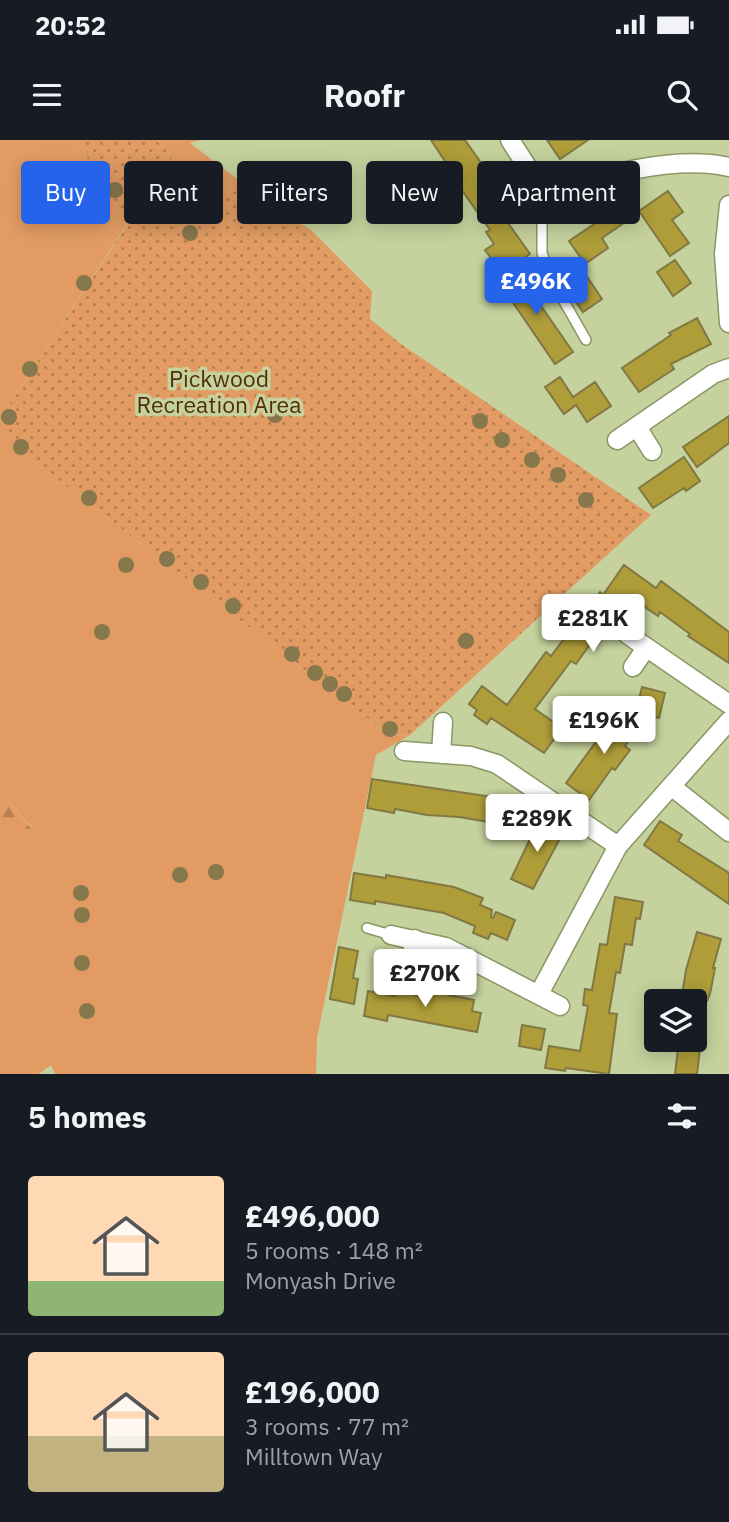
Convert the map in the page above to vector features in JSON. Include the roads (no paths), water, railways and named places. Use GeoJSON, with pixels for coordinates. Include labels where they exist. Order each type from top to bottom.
{"type":"FeatureCollection","features":[{"type":"Feature","properties":{"kind":"street"},"geometry":{"type":"LineString","coordinates":[[510,140],[523,161]]}},
{"type":"Feature","properties":{"kind":"street"},"geometry":{"type":"LineString","coordinates":[[640,170],[678,162],[729,167]]}},
{"type":"Feature","properties":{"kind":"street"},"geometry":{"type":"LineString","coordinates":[[729,205],[724,254],[729,324]]}},
{"type":"Feature","properties":{"kind":"street"},"geometry":{"type":"LineString","coordinates":[[617,440],[713,374],[729,368]]}},
{"type":"Feature","properties":{"kind":"street"},"geometry":{"type":"LineString","coordinates":[[637,427],[652,451]]}},
{"type":"Feature","properties":{"kind":"street"},"geometry":{"type":"LineString","coordinates":[[626,635],[729,704]]}},
{"type":"Feature","properties":{"kind":"street"},"geometry":{"type":"LineString","coordinates":[[633,667],[646,648]]}},
{"type":"Feature","properties":{"kind":"street"},"geometry":{"type":"LineString","coordinates":[[539,994],[618,846],[729,721]]}},
{"type":"Feature","properties":{"kind":"street"},"geometry":{"type":"LineString","coordinates":[[441,754],[443,722]]}},
{"type":"Feature","properties":{"kind":"street"},"geometry":{"type":"LineString","coordinates":[[404,751],[471,756],[497,764],[618,846]]}},
{"type":"Feature","properties":{"kind":"street"},"geometry":{"type":"LineString","coordinates":[[671,786],[729,832]]}},
{"type":"Feature","properties":{"kind":"street"},"geometry":{"type":"LineString","coordinates":[[391,935],[446,947],[560,1006]]}},
{"type":"Feature","properties":{"kind":"street"},"geometry":{"type":"LineString","coordinates":[[409,967],[415,939]]}},
{"type":"Feature","properties":{"kind":"lane"},"geometry":{"type":"LineString","coordinates":[[542,224],[542,253],[553,282],[586,340]]}},
{"type":"Feature","properties":{"kind":"lane"},"geometry":{"type":"LineString","coordinates":[[367,928],[391,935]]}},
{"type":"Feature","properties":{"kind":"park label","name":"Pickwood Recreation Area"},"geometry":{"type":"Point","coordinates":[219,391]}}]}
